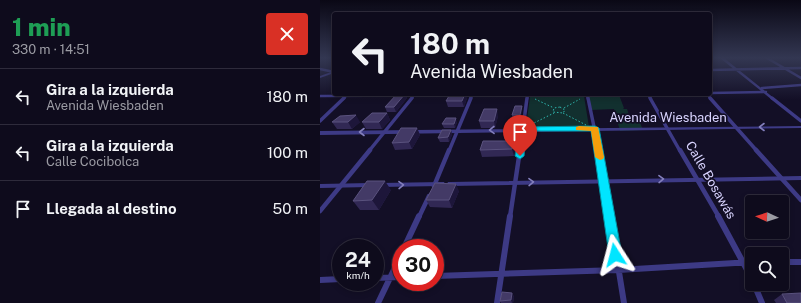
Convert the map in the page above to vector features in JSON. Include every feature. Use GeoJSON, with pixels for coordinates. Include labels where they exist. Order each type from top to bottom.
{"type":"FeatureCollection","features":[{"type":"Feature","properties":{"kind":"street"},"geometry":{"type":"LineString","coordinates":[[742,72],[801,121]]}},
{"type":"Feature","properties":{"kind":"street"},"geometry":{"type":"LineString","coordinates":[[791,72],[801,78]]}},
{"type":"Feature","properties":{"kind":"street"},"geometry":{"type":"LineString","coordinates":[[320,77],[332,73]]}},
{"type":"Feature","properties":{"kind":"street"},"geometry":{"type":"LineString","coordinates":[[761,88],[801,85]]}},
{"type":"Feature","properties":{"kind":"street"},"geometry":{"type":"LineString","coordinates":[[712,93],[766,92]]}},
{"type":"Feature","properties":{"kind":"street"},"geometry":{"type":"LineString","coordinates":[[320,96],[332,96]]}},
{"type":"Feature","properties":{"kind":"street"},"geometry":{"type":"LineString","coordinates":[[320,121],[346,96]]}},
{"type":"Feature","properties":{"kind":"street"},"geometry":{"type":"LineString","coordinates":[[320,210],[413,96]]}},
{"type":"Feature","properties":{"kind":"street"},"geometry":{"type":"LineString","coordinates":[[408,239],[458,130],[472,96]]}},
{"type":"Feature","properties":{"kind":"street"},"geometry":{"type":"LineString","coordinates":[[497,303],[528,96]]}},
{"type":"Feature","properties":{"kind":"street"},"geometry":{"type":"LineString","coordinates":[[587,96],[595,128],[624,303]]}},
{"type":"Feature","properties":{"kind":"street","name":"Calle Bosawás"},"geometry":{"type":"LineString","coordinates":[[649,96],[744,262]]}},
{"type":"Feature","properties":{"kind":"street"},"geometry":{"type":"LineString","coordinates":[[709,96],[801,200]]}},
{"type":"Feature","properties":{"kind":"street","name":"Avenida Wiesbaden"},"geometry":{"type":"LineString","coordinates":[[320,133],[595,128],[801,127]]}},
{"type":"Feature","properties":{"kind":"street"},"geometry":{"type":"LineString","coordinates":[[320,186],[697,178],[801,178]]}},
{"type":"Feature","properties":{"kind":"street"},"geometry":{"type":"LineString","coordinates":[[444,276],[618,270],[744,262]]}},
{"type":"Feature","properties":{"kind":"street"},"geometry":{"type":"LineString","coordinates":[[789,262],[801,262]]}},
{"type":"Feature","properties":{"kind":"street"},"geometry":{"type":"LineString","coordinates":[[378,303],[392,273]]}},
{"type":"Feature","properties":{"kind":"street"},"geometry":{"type":"LineString","coordinates":[[384,277],[390,277]]}},
{"type":"Feature","properties":{"kind":"street"},"geometry":{"type":"LineString","coordinates":[[320,280],[332,279]]}},
{"type":"Feature","properties":{"kind":"street"},"geometry":{"type":"LineString","coordinates":[[757,291],[762,303]]}},
{"type":"Feature","properties":{"kind":"path"},"geometry":{"type":"LineString","coordinates":[[532,96],[554,108],[563,108],[585,96]]}},
{"type":"Feature","properties":{"kind":"path"},"geometry":{"type":"LineString","coordinates":[[554,108],[552,111],[554,113]]}},
{"type":"Feature","properties":{"kind":"path"},"geometry":{"type":"LineString","coordinates":[[563,108],[565,110],[563,113]]}},
{"type":"Feature","properties":{"kind":"path"},"geometry":{"type":"LineString","coordinates":[[523,129],[554,113],[563,113],[595,128]]}},
{"type":"Feature","properties":{"kind":"green space"},"geometry":{"type":"Polygon","coordinates":[[[584,96],[589,127],[526,127],[530,97],[584,96]]]}},
{"type":"Feature","properties":{"kind":"green space"},"geometry":{"type":"Polygon","coordinates":[[[587,96],[619,96],[624,108],[623,109],[627,109],[629,115],[637,115],[643,130],[620,131],[614,109],[590,110],[587,96]]]}},
{"type":"Feature","properties":{"kind":"building"},"geometry":{"type":"Polygon","coordinates":[[[395,96],[403,96],[394,107],[385,107],[395,96]]]}},
{"type":"Feature","properties":{"kind":"building"},"geometry":{"type":"Polygon","coordinates":[[[449,96],[464,96],[462,101],[446,101],[449,96]]]}},
{"type":"Feature","properties":{"kind":"building"},"geometry":{"type":"Polygon","coordinates":[[[515,106],[522,106],[520,115],[512,115],[515,106]]]}},
{"type":"Feature","properties":{"kind":"building"},"geometry":{"type":"Polygon","coordinates":[[[484,109],[497,109],[494,121],[479,121],[484,109]]]}},
{"type":"Feature","properties":{"kind":"building"},"geometry":{"type":"Polygon","coordinates":[[[372,113],[387,113],[379,122],[362,122],[372,113]]]}},
{"type":"Feature","properties":{"kind":"building"},"geometry":{"type":"Polygon","coordinates":[[[356,115],[348,122],[332,122],[340,116],[356,115]]]}},
{"type":"Feature","properties":{"kind":"building"},"geometry":{"type":"Polygon","coordinates":[[[446,118],[456,118],[454,124],[442,124],[446,118]]]}},
{"type":"Feature","properties":{"kind":"building"},"geometry":{"type":"Polygon","coordinates":[[[401,128],[417,128],[409,142],[392,143],[401,128]]]}},
{"type":"Feature","properties":{"kind":"building"},"geometry":{"type":"Polygon","coordinates":[[[442,130],[451,130],[448,137],[438,138],[442,130]]]}},
{"type":"Feature","properties":{"kind":"building"},"geometry":{"type":"Polygon","coordinates":[[[483,141],[514,141],[512,149],[480,150],[483,141]]]}},
{"type":"Feature","properties":{"kind":"building"},"geometry":{"type":"Polygon","coordinates":[[[367,181],[385,181],[372,200],[353,201],[367,181]]]}},
{"type":"Feature","properties":{"kind":"building"},"geometry":{"type":"Polygon","coordinates":[[[435,183],[456,184],[449,200],[426,200],[435,183]]]}},
{"type":"Feature","properties":{"kind":"building"},"geometry":{"type":"Polygon","coordinates":[[[502,292],[512,293],[511,300],[500,301],[502,292]]]}},
{"type":"Feature","properties":{"kind":"building"},"geometry":{"type":"Polygon","coordinates":[[[801,293],[801,303],[787,303],[782,294],[801,293]]]}},
{"type":"Feature","properties":{"kind":"slow traffic"},"geometry":{"type":"LineString","coordinates":[[579,129],[595,128],[600,157]]}},
{"type":"Feature","properties":{"kind":"route"},"geometry":{"type":"LineString","coordinates":[[520,156],[523,129],[595,128],[615,255]]}}]}
